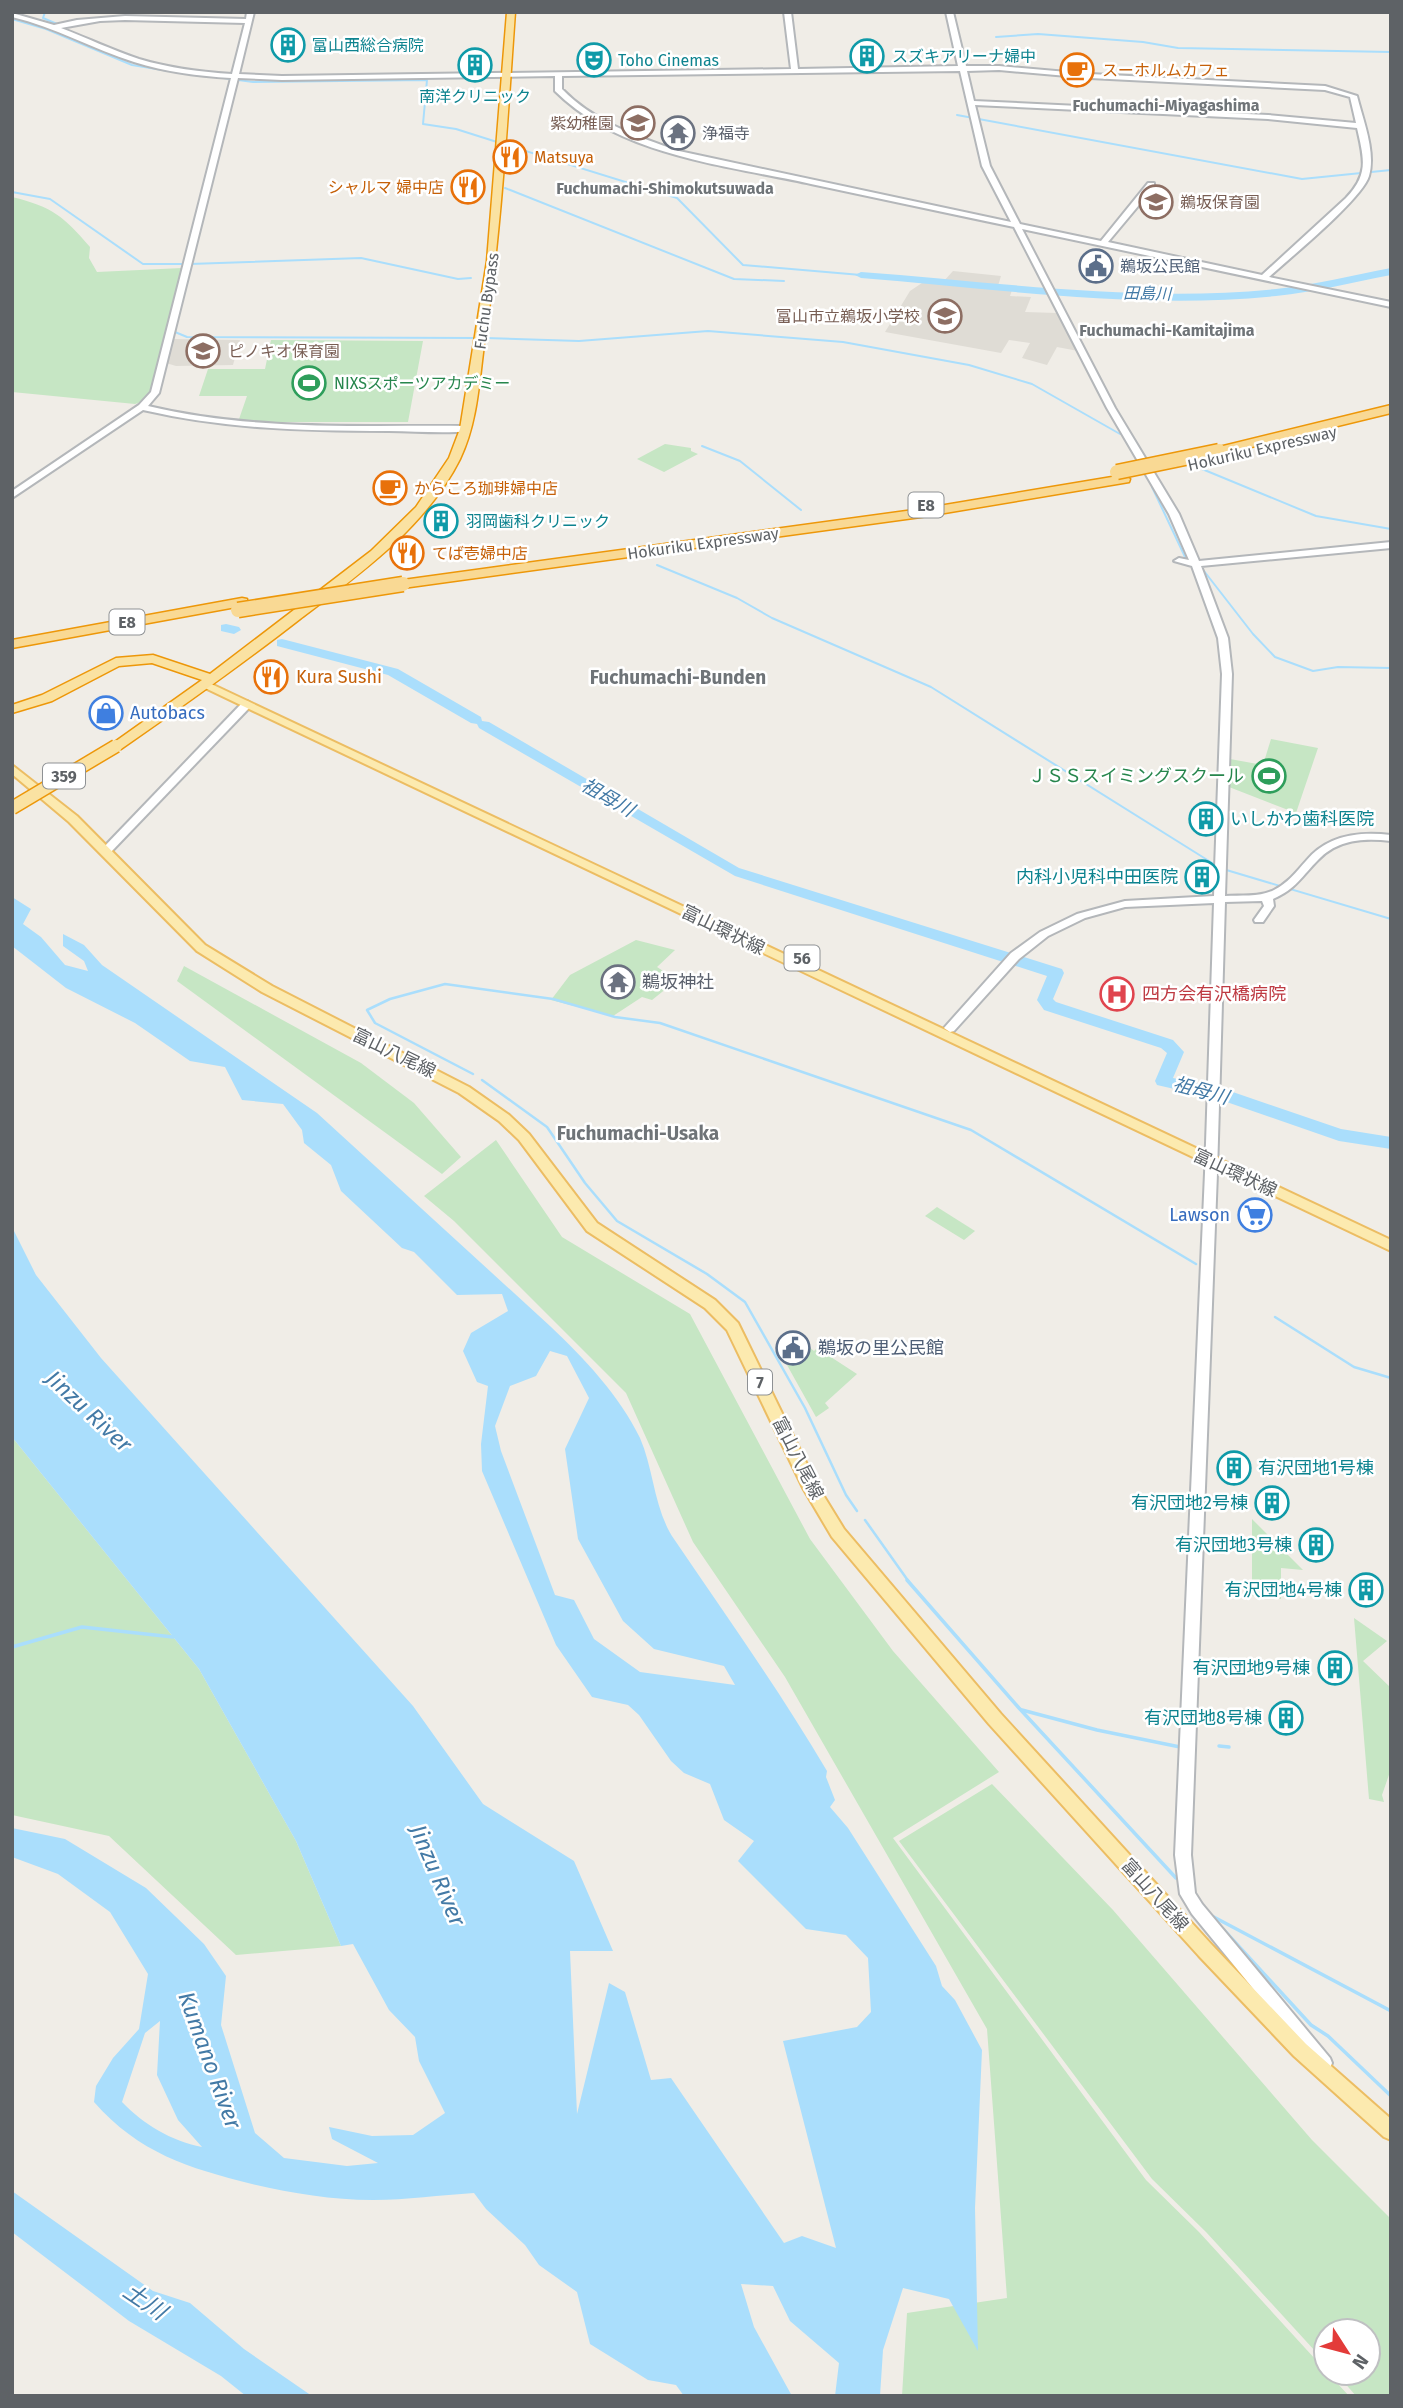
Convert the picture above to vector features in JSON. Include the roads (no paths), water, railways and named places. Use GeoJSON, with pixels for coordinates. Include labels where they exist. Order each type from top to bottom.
{"type":"FeatureCollection","features":[{"type":"Feature","properties":{"kind":"highway","name":"Fuchu Bypass"},"geometry":{"type":"LineString","coordinates":[[202,679],[392,539],[443,481],[459,453],[492,261],[506,12]]}},
{"type":"Feature","properties":{"kind":"highway","name":"Fuchu Bypass"},"geometry":{"type":"LineString","coordinates":[[504,75],[512,12]]}},
{"type":"Feature","properties":{"kind":"highway","name":"Hokuriku Expressway"},"geometry":{"type":"LineString","coordinates":[[12,645],[494,567],[976,505],[1222,454],[1388,412]]}},
{"type":"Feature","properties":{"kind":"highway","name":"Hokuriku Expressway"},"geometry":{"type":"LineString","coordinates":[[12,652],[241,606]]}},
{"type":"Feature","properties":{"kind":"highway"},"geometry":{"type":"LineString","coordinates":[[12,709],[47,698],[116,662],[153,659],[202,679]]}},
{"type":"Feature","properties":{"kind":"highway","name":"359"},"geometry":{"type":"LineString","coordinates":[[12,808],[202,679]]}},
{"type":"Feature","properties":{"kind":"highway","name":"359"},"geometry":{"type":"LineString","coordinates":[[12,799],[111,743]]}},
{"type":"Feature","properties":{"kind":"main road","name":"富山環状線"},"geometry":{"type":"LineString","coordinates":[[202,679],[247,704],[1211,1156],[1391,1236]]}},
{"type":"Feature","properties":{"kind":"main road","name":"富山環状線"},"geometry":{"type":"LineString","coordinates":[[202,679],[950,1028],[1391,1246]]}},
{"type":"Feature","properties":{"kind":"main road","name":"富山八尾線"},"geometry":{"type":"LineString","coordinates":[[12,768],[106,851],[197,944],[267,989],[444,1078],[504,1118],[524,1137],[593,1227],[710,1304],[733,1328],[811,1488],[838,1533],[1063,1795],[1300,2050],[1391,2131]]}},
{"type":"Feature","properties":{"kind":"street"},"geometry":{"type":"LineString","coordinates":[[787,12],[795,71]]}},
{"type":"Feature","properties":{"kind":"street"},"geometry":{"type":"LineString","coordinates":[[948,12],[986,166],[1111,408],[1174,514],[1223,638],[1227,674],[1222,754],[1211,1156],[1188,1695],[1185,1868],[1188,1894],[1197,1909],[1343,2087]]}},
{"type":"Feature","properties":{"kind":"street"},"geometry":{"type":"LineString","coordinates":[[12,15],[53,27],[141,62],[236,76],[282,78],[999,68],[1090,76],[1325,88],[1353,96],[1361,126],[1366,176],[1360,188],[1263,278]]}},
{"type":"Feature","properties":{"kind":"street"},"geometry":{"type":"LineString","coordinates":[[12,495],[142,407],[155,393],[250,16],[192,21],[158,17],[53,27]]}},
{"type":"Feature","properties":{"kind":"street"},"geometry":{"type":"LineString","coordinates":[[559,74],[558,89],[586,113],[598,121],[677,153],[1391,305]]}},
{"type":"Feature","properties":{"kind":"street"},"geometry":{"type":"LineString","coordinates":[[971,103],[1268,117],[1361,126]]}},
{"type":"Feature","properties":{"kind":"street"},"geometry":{"type":"LineString","coordinates":[[1103,243],[1152,185]]}},
{"type":"Feature","properties":{"kind":"street"},"geometry":{"type":"LineString","coordinates":[[142,407],[175,416],[229,425],[462,429]]}},
{"type":"Feature","properties":{"kind":"street"},"geometry":{"type":"LineString","coordinates":[[1179,561],[1196,564],[1391,545]]}},
{"type":"Feature","properties":{"kind":"street"},"geometry":{"type":"LineString","coordinates":[[106,851],[247,704]]}},
{"type":"Feature","properties":{"kind":"street"},"geometry":{"type":"LineString","coordinates":[[950,1028],[1015,956],[1044,934],[1081,916],[1125,904],[1267,897],[1295,883],[1321,851],[1336,842],[1359,837],[1391,838]]}},
{"type":"Feature","properties":{"kind":"street"},"geometry":{"type":"LineString","coordinates":[[1259,920],[1269,906],[1267,897]]}},
{"type":"Feature","properties":{"kind":"water"},"geometry":{"type":"Polygon","coordinates":[[[12,897],[31,909],[23,924],[41,937],[65,965],[88,971],[84,961],[63,946],[63,934],[84,945],[102,965],[317,1113],[563,1338],[600,1378],[622,1407],[645,1450],[667,1528],[809,1741],[827,1771],[826,1777],[835,1800],[830,1807],[848,1828],[936,1966],[942,1986],[955,2000],[982,2050],[975,2208],[978,2351],[949,2299],[903,2288],[883,2350],[880,2396],[835,2396],[839,2363],[790,2321],[773,2286],[741,2284],[754,2327],[792,2396],[684,2396],[676,2385],[648,2380],[590,2344],[577,2292],[539,2265],[525,2245],[486,2209],[474,2193],[357,2200],[252,2184],[207,2172],[166,2156],[129,2134],[94,2102],[96,2086],[113,2058],[139,2029],[148,1974],[110,1912],[58,1874],[12,1857],[12,1828],[65,1839],[146,1888],[204,1944],[226,1976],[221,2025],[255,2133],[284,2158],[347,2166],[378,2163],[332,2139],[329,2127],[372,2136],[413,2135],[445,2113],[419,2061],[415,2037],[389,2010],[353,1944],[341,1946],[296,1841],[199,1669],[12,1437],[12,1227],[36,1275],[101,1358],[413,1706],[483,1804],[574,1861],[613,1951],[570,1951],[577,2114],[609,1983],[625,1992],[651,2080],[671,2078],[784,2243],[802,2236],[836,2248],[783,2041],[857,2027],[871,2012],[868,1958],[846,1935],[806,1929],[738,1861],[754,1841],[724,1820],[710,1784],[684,1773],[671,1761],[639,1715],[628,1705],[592,1697],[556,1645],[482,1471],[481,1444],[488,1386],[477,1382],[463,1351],[471,1333],[508,1311],[502,1294],[457,1295],[414,1252],[402,1248],[341,1191],[331,1165],[304,1143],[302,1130],[283,1104],[242,1100],[225,1067],[190,1061],[135,1023],[66,988],[12,946],[12,897]],[[550,1351],[536,1376],[510,1386],[495,1426],[501,1451],[555,1595],[574,1600],[594,1639],[640,1672],[735,1685],[724,1666],[654,1649],[623,1621],[578,1539],[565,1449],[589,1398],[567,1356],[550,1351]],[[160,2021],[145,2033],[122,2102],[158,2130],[179,2141],[202,2147],[178,2120],[157,2075],[160,2021]]]}},
{"type":"Feature","properties":{"kind":"water","name":"土川"},"geometry":{"type":"Polygon","coordinates":[[[12,2191],[153,2291],[190,2303],[244,2349],[312,2396],[246,2396],[221,2376],[129,2321],[12,2232],[12,2191]]]}},
{"type":"Feature","properties":{"kind":"waterway"},"geometry":{"type":"LineString","coordinates":[[45,12],[43,18],[57,24]]}},
{"type":"Feature","properties":{"kind":"waterway"},"geometry":{"type":"LineString","coordinates":[[12,19],[46,29],[132,65],[175,72]]}},
{"type":"Feature","properties":{"kind":"waterway"},"geometry":{"type":"LineString","coordinates":[[996,37],[1038,34],[1143,42],[1178,48],[1391,52]]}},
{"type":"Feature","properties":{"kind":"waterway"},"geometry":{"type":"LineString","coordinates":[[209,76],[253,82],[427,80],[423,124],[456,129],[497,142]]}},
{"type":"Feature","properties":{"kind":"waterway"},"geometry":{"type":"LineString","coordinates":[[957,115],[1302,179],[1391,170]]}},
{"type":"Feature","properties":{"kind":"waterway"},"geometry":{"type":"LineString","coordinates":[[503,144],[677,198],[743,265],[861,275]]}},
{"type":"Feature","properties":{"kind":"waterway"},"geometry":{"type":"LineString","coordinates":[[505,188],[734,279],[784,281]]}},
{"type":"Feature","properties":{"kind":"waterway"},"geometry":{"type":"LineString","coordinates":[[12,192],[50,199],[143,264],[184,264]]}},
{"type":"Feature","properties":{"kind":"waterway"},"geometry":{"type":"LineString","coordinates":[[190,264],[361,258],[458,279],[471,278]]}},
{"type":"Feature","properties":{"kind":"waterway","name":"田島川"},"geometry":{"type":"LineString","coordinates":[[861,275],[1060,290],[1210,296],[1293,291],[1391,271]]}},
{"type":"Feature","properties":{"kind":"waterway"},"geometry":{"type":"LineString","coordinates":[[485,338],[579,341],[708,331],[843,342],[969,365],[1032,384],[1120,434]]}},
{"type":"Feature","properties":{"kind":"waterway"},"geometry":{"type":"LineString","coordinates":[[175,332],[187,337],[478,338]]}},
{"type":"Feature","properties":{"kind":"waterway"},"geometry":{"type":"LineString","coordinates":[[702,446],[740,461],[801,510]]}},
{"type":"Feature","properties":{"kind":"waterway"},"geometry":{"type":"LineString","coordinates":[[1202,469],[1316,516],[1391,529]]}},
{"type":"Feature","properties":{"kind":"waterway"},"geometry":{"type":"LineString","coordinates":[[1152,487],[1186,559]]}},
{"type":"Feature","properties":{"kind":"waterway"},"geometry":{"type":"LineString","coordinates":[[657,565],[737,598],[772,618],[931,687],[1217,866]]}},
{"type":"Feature","properties":{"kind":"waterway"},"geometry":{"type":"LineString","coordinates":[[1204,571],[1253,634],[1275,657],[1313,671],[1338,667],[1391,668]]}},
{"type":"Feature","properties":{"kind":"waterway","name":"祖母川"},"geometry":{"type":"LineString","coordinates":[[226,628],[234,630]]}},
{"type":"Feature","properties":{"kind":"waterway","name":"祖母川"},"geometry":{"type":"LineString","coordinates":[[282,643],[393,672],[476,720]]}},
{"type":"Feature","properties":{"kind":"waterway","name":"祖母川"},"geometry":{"type":"LineString","coordinates":[[484,725],[732,869]]}},
{"type":"Feature","properties":{"kind":"waterway"},"geometry":{"type":"LineString","coordinates":[[1223,869],[1391,919]]}},
{"type":"Feature","properties":{"kind":"waterway","name":"祖母川"},"geometry":{"type":"LineString","coordinates":[[740,873],[1007,957]]}},
{"type":"Feature","properties":{"kind":"waterway","name":"祖母川"},"geometry":{"type":"LineString","coordinates":[[1017,961],[1056,973],[1045,1000],[1050,1006],[1167,1044],[1176,1052],[1163,1081],[1221,1094],[1339,1135],[1391,1143]]}},
{"type":"Feature","properties":{"kind":"waterway"},"geometry":{"type":"LineString","coordinates":[[473,1074],[375,1023],[367,1010],[390,999],[445,984],[553,999],[615,1017],[660,1023],[971,1130],[1196,1264]]}},
{"type":"Feature","properties":{"kind":"waterway"},"geometry":{"type":"LineString","coordinates":[[482,1080],[547,1127],[585,1183],[617,1221],[707,1274],[745,1302],[805,1408],[846,1495],[857,1511]]}},
{"type":"Feature","properties":{"kind":"waterway"},"geometry":{"type":"LineString","coordinates":[[1275,1317],[1354,1367],[1391,1378]]}},
{"type":"Feature","properties":{"kind":"waterway"},"geometry":{"type":"LineString","coordinates":[[865,1520],[909,1582]]}},
{"type":"Feature","properties":{"kind":"waterway"},"geometry":{"type":"LineString","coordinates":[[907,1580],[1019,1708],[1176,1878]]}},
{"type":"Feature","properties":{"kind":"waterway"},"geometry":{"type":"LineString","coordinates":[[12,1647],[82,1627],[173,1637]]}},
{"type":"Feature","properties":{"kind":"waterway"},"geometry":{"type":"LineString","coordinates":[[1022,1710],[1097,1730],[1180,1747]]}},
{"type":"Feature","properties":{"kind":"waterway"},"geometry":{"type":"LineString","coordinates":[[1219,1746],[1229,1747]]}},
{"type":"Feature","properties":{"kind":"waterway"},"geometry":{"type":"LineString","coordinates":[[1210,1915],[1391,2011]]}},
{"type":"Feature","properties":{"kind":"waterway"},"geometry":{"type":"LineString","coordinates":[[1222,1928],[1311,2025],[1328,2036],[1391,2096]]}},
{"type":"Feature","properties":{"kind":"place","name":"富山西総合病院"},"geometry":{"type":"Point","coordinates":[288,45]}},
{"type":"Feature","properties":{"kind":"place","name":"スズキアリーナ婦中"},"geometry":{"type":"Point","coordinates":[867,56]}},
{"type":"Feature","properties":{"kind":"place","name":"Toho Cinemas"},"geometry":{"type":"Point","coordinates":[594,60]}},
{"type":"Feature","properties":{"kind":"place","name":"南洋クリニック"},"geometry":{"type":"Point","coordinates":[475,65]}},
{"type":"Feature","properties":{"kind":"place","name":"スーホルムカフェ"},"geometry":{"type":"Point","coordinates":[1077,70]}},
{"type":"Feature","properties":{"kind":"place","name":"紫幼稚園"},"geometry":{"type":"Point","coordinates":[638,123]}},
{"type":"Feature","properties":{"kind":"place","name":"浄福寺"},"geometry":{"type":"Point","coordinates":[678,133]}},
{"type":"Feature","properties":{"kind":"place","name":"Matsuya"},"geometry":{"type":"Point","coordinates":[510,157]}},
{"type":"Feature","properties":{"kind":"place","name":"シャルマ 婦中店"},"geometry":{"type":"Point","coordinates":[468,187]}},
{"type":"Feature","properties":{"kind":"place","name":"鵜坂保育園"},"geometry":{"type":"Point","coordinates":[1156,202]}},
{"type":"Feature","properties":{"kind":"place","name":"鵜坂公民館"},"geometry":{"type":"Point","coordinates":[1096,266]}},
{"type":"Feature","properties":{"kind":"place","name":"富山市立鵜坂小学校"},"geometry":{"type":"Point","coordinates":[945,316]}},
{"type":"Feature","properties":{"kind":"place","name":"ピノキオ保育園"},"geometry":{"type":"Point","coordinates":[203,351]}},
{"type":"Feature","properties":{"kind":"place","name":"NIXSスポーツアカデミー"},"geometry":{"type":"Point","coordinates":[309,383]}},
{"type":"Feature","properties":{"kind":"place","name":"からころ珈琲婦中店"},"geometry":{"type":"Point","coordinates":[390,488]}},
{"type":"Feature","properties":{"kind":"place","name":"羽岡歯科クリニック"},"geometry":{"type":"Point","coordinates":[441,521]}},
{"type":"Feature","properties":{"kind":"place","name":"てば壱婦中店"},"geometry":{"type":"Point","coordinates":[407,553]}},
{"type":"Feature","properties":{"kind":"place","name":"Kura Sushi"},"geometry":{"type":"Point","coordinates":[271,677]}},
{"type":"Feature","properties":{"kind":"place","name":"Autobacs"},"geometry":{"type":"Point","coordinates":[106,713]}},
{"type":"Feature","properties":{"kind":"place","name":"ＪＳＳスイミングスクール"},"geometry":{"type":"Point","coordinates":[1269,776]}},
{"type":"Feature","properties":{"kind":"place","name":"いしかわ歯科医院"},"geometry":{"type":"Point","coordinates":[1206,819]}},
{"type":"Feature","properties":{"kind":"place","name":"内科小児科中田医院"},"geometry":{"type":"Point","coordinates":[1202,877]}},
{"type":"Feature","properties":{"kind":"place","name":"鵜坂神社"},"geometry":{"type":"Point","coordinates":[618,982]}},
{"type":"Feature","properties":{"kind":"place","name":"四方会有沢橋病院"},"geometry":{"type":"Point","coordinates":[1117,994]}},
{"type":"Feature","properties":{"kind":"place","name":"Lawson"},"geometry":{"type":"Point","coordinates":[1255,1215]}},
{"type":"Feature","properties":{"kind":"place","name":"鵜坂の里公民館"},"geometry":{"type":"Point","coordinates":[793,1348]}},
{"type":"Feature","properties":{"kind":"place","name":"有沢団地1号棟"},"geometry":{"type":"Point","coordinates":[1234,1468]}},
{"type":"Feature","properties":{"kind":"place","name":"有沢団地2号棟"},"geometry":{"type":"Point","coordinates":[1272,1503]}},
{"type":"Feature","properties":{"kind":"place","name":"有沢団地3号棟"},"geometry":{"type":"Point","coordinates":[1316,1545]}},
{"type":"Feature","properties":{"kind":"place","name":"有沢団地4号棟"},"geometry":{"type":"Point","coordinates":[1366,1590]}},
{"type":"Feature","properties":{"kind":"place","name":"有沢団地9号棟"},"geometry":{"type":"Point","coordinates":[1335,1668]}},
{"type":"Feature","properties":{"kind":"place","name":"有沢団地8号棟"},"geometry":{"type":"Point","coordinates":[1286,1718]}},
{"type":"Feature","properties":{"kind":"district","name":"Fuchumachi-Miyagashima"},"geometry":{"type":"Point","coordinates":[1166,105]}},
{"type":"Feature","properties":{"kind":"district","name":"Fuchumachi-Shimokutsuwada"},"geometry":{"type":"Point","coordinates":[665,188]}},
{"type":"Feature","properties":{"kind":"district","name":"Fuchumachi-Kamitajima"},"geometry":{"type":"Point","coordinates":[1167,330]}},
{"type":"Feature","properties":{"kind":"district","name":"Fuchumachi-Bunden"},"geometry":{"type":"Point","coordinates":[678,677]}},
{"type":"Feature","properties":{"kind":"district","name":"Fuchumachi-Usaka"},"geometry":{"type":"Point","coordinates":[638,1133]}},
{"type":"Feature","properties":{"kind":"water label","name":"Jinzu River"},"geometry":{"type":"Point","coordinates":[89,1411]}},
{"type":"Feature","properties":{"kind":"water label","name":"Jinzu River"},"geometry":{"type":"Point","coordinates":[438,1875]}},
{"type":"Feature","properties":{"kind":"water label","name":"Kumano River"},"geometry":{"type":"Point","coordinates":[210,2060]}}]}
